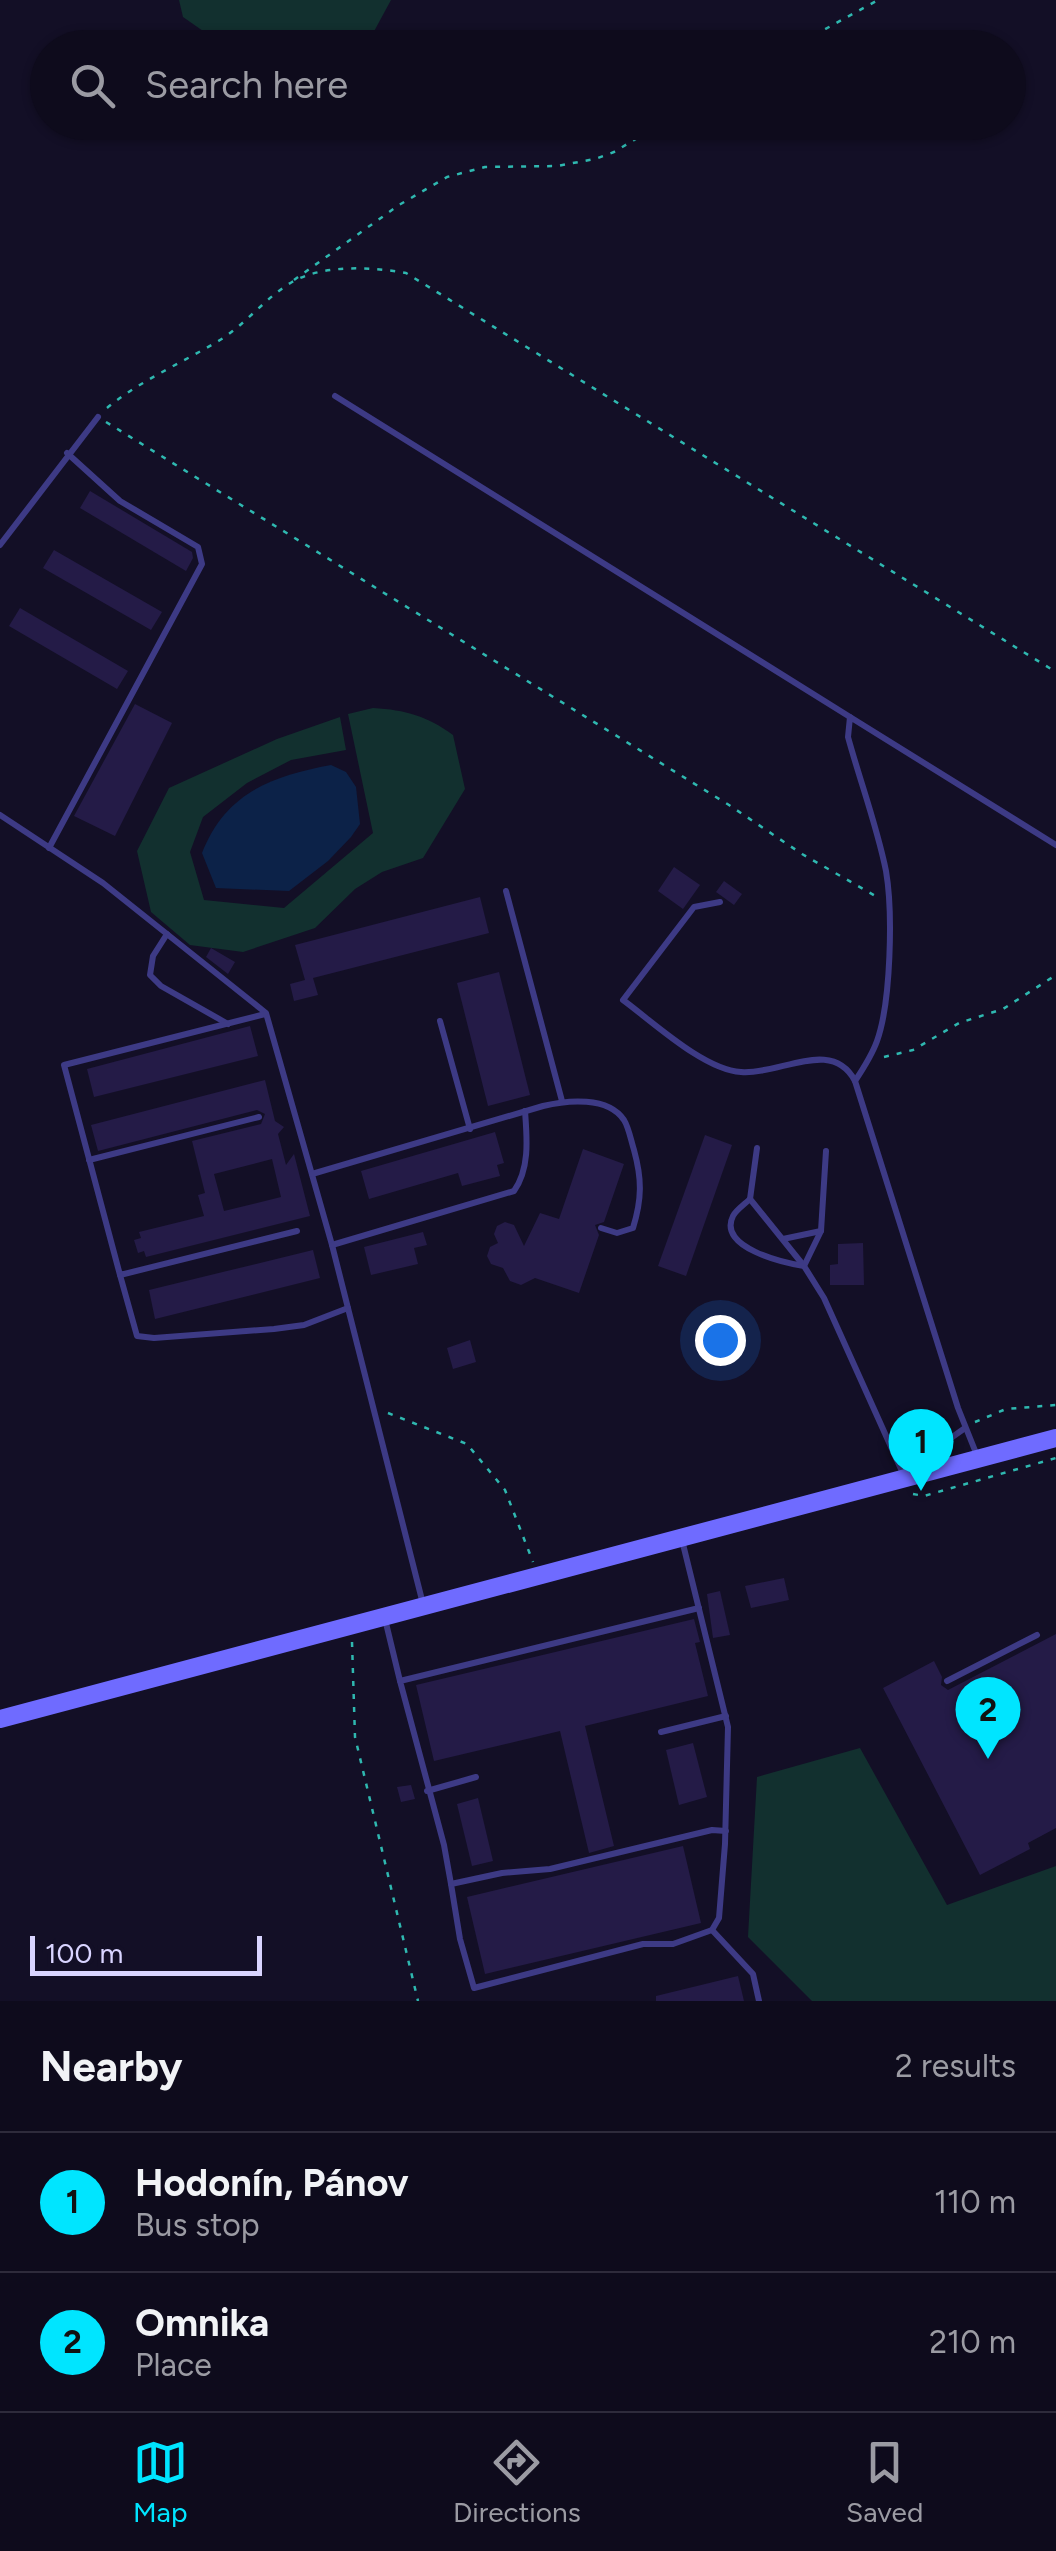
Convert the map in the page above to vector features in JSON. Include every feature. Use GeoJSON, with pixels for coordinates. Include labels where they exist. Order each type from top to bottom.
{"type":"FeatureCollection","features":[{"type":"Feature","properties":{"kind":"main road"},"geometry":{"type":"LineString","coordinates":[[0,1720],[1056,1438]]}},
{"type":"Feature","properties":{"kind":"lane"},"geometry":{"type":"LineString","coordinates":[[335,396],[1056,844]]}},
{"type":"Feature","properties":{"kind":"lane"},"geometry":{"type":"LineString","coordinates":[[0,544],[98,417]]}},
{"type":"Feature","properties":{"kind":"lane"},"geometry":{"type":"LineString","coordinates":[[49,848],[202,564],[198,547],[120,500],[67,454]]}},
{"type":"Feature","properties":{"kind":"lane"},"geometry":{"type":"LineString","coordinates":[[850,716],[848,737],[885,866],[888,904],[885,1002],[877,1042],[855,1082]]}},
{"type":"Feature","properties":{"kind":"lane"},"geometry":{"type":"LineString","coordinates":[[0,815],[104,882],[266,1013],[332,1245],[423,1607]]}},
{"type":"Feature","properties":{"kind":"lane"},"geometry":{"type":"LineString","coordinates":[[506,892],[562,1101]]}},
{"type":"Feature","properties":{"kind":"lane"},"geometry":{"type":"LineString","coordinates":[[720,902],[694,907],[623,1000],[703,1058],[730,1071],[753,1072],[832,1059],[848,1068],[978,1459]]}},
{"type":"Feature","properties":{"kind":"lane"},"geometry":{"type":"LineString","coordinates":[[167,934],[153,956],[150,975],[161,986],[228,1024]]}},
{"type":"Feature","properties":{"kind":"lane"},"geometry":{"type":"LineString","coordinates":[[266,1013],[64,1065],[120,1276],[137,1336],[274,1329],[304,1324],[348,1308]]}},
{"type":"Feature","properties":{"kind":"lane"},"geometry":{"type":"LineString","coordinates":[[440,1022],[470,1129]]}},
{"type":"Feature","properties":{"kind":"lane"},"geometry":{"type":"LineString","coordinates":[[312,1174],[562,1101],[580,1100],[614,1110],[625,1122],[642,1180],[633,1228],[616,1233],[601,1228]]}},
{"type":"Feature","properties":{"kind":"lane"},"geometry":{"type":"LineString","coordinates":[[332,1245],[514,1191],[522,1179],[527,1140],[525,1112]]}},
{"type":"Feature","properties":{"kind":"lane"},"geometry":{"type":"LineString","coordinates":[[90,1160],[259,1118]]}},
{"type":"Feature","properties":{"kind":"lane"},"geometry":{"type":"LineString","coordinates":[[757,1148],[750,1199],[733,1216],[736,1239],[778,1261],[804,1266]]}},
{"type":"Feature","properties":{"kind":"lane"},"geometry":{"type":"LineString","coordinates":[[804,1266],[821,1231],[826,1151]]}},
{"type":"Feature","properties":{"kind":"lane"},"geometry":{"type":"LineString","coordinates":[[750,1199],[804,1266],[824,1298],[905,1479]]}},
{"type":"Feature","properties":{"kind":"lane"},"geometry":{"type":"LineString","coordinates":[[120,1276],[298,1231]]}},
{"type":"Feature","properties":{"kind":"lane"},"geometry":{"type":"LineString","coordinates":[[783,1239],[821,1231]]}},
{"type":"Feature","properties":{"kind":"lane"},"geometry":{"type":"LineString","coordinates":[[924,1474],[927,1455],[965,1428]]}},
{"type":"Feature","properties":{"kind":"lane"},"geometry":{"type":"LineString","coordinates":[[474,1988],[644,1944],[673,1944],[712,1930],[719,1918],[729,1755],[726,1716],[681,1539]]}},
{"type":"Feature","properties":{"kind":"lane"},"geometry":{"type":"LineString","coordinates":[[400,1681],[699,1608]]}},
{"type":"Feature","properties":{"kind":"lane"},"geometry":{"type":"LineString","coordinates":[[384,1616],[444,1845],[475,2001]]}},
{"type":"Feature","properties":{"kind":"lane"},"geometry":{"type":"LineString","coordinates":[[947,1681],[1037,1635]]}},
{"type":"Feature","properties":{"kind":"lane"},"geometry":{"type":"LineString","coordinates":[[661,1732],[726,1716]]}},
{"type":"Feature","properties":{"kind":"lane"},"geometry":{"type":"LineString","coordinates":[[427,1791],[476,1777]]}},
{"type":"Feature","properties":{"kind":"lane"},"geometry":{"type":"LineString","coordinates":[[451,1884],[502,1873],[550,1869],[712,1830],[726,1831]]}},
{"type":"Feature","properties":{"kind":"lane"},"geometry":{"type":"LineString","coordinates":[[712,1930],[754,1974],[759,2001]]}},
{"type":"Feature","properties":{"kind":"path"},"geometry":{"type":"LineString","coordinates":[[824,30],[878,0]]}},
{"type":"Feature","properties":{"kind":"path"},"geometry":{"type":"LineString","coordinates":[[634,140],[595,159],[557,166],[485,166],[447,177],[399,205],[222,338],[139,386],[98,417],[888,904]]}},
{"type":"Feature","properties":{"kind":"path"},"geometry":{"type":"LineString","coordinates":[[293,281],[338,270],[406,273],[1056,672]]}},
{"type":"Feature","properties":{"kind":"path"},"geometry":{"type":"LineString","coordinates":[[867,1060],[913,1050],[959,1023],[1003,1009],[1056,975]]}},
{"type":"Feature","properties":{"kind":"path"},"geometry":{"type":"LineString","coordinates":[[965,1428],[1006,1408],[1056,1406]]}},
{"type":"Feature","properties":{"kind":"path"},"geometry":{"type":"LineString","coordinates":[[372,1409],[399,1415],[468,1444],[505,1490],[538,1577]]}},
{"type":"Feature","properties":{"kind":"path"},"geometry":{"type":"LineString","coordinates":[[905,1479],[917,1496],[1056,1458]]}},
{"type":"Feature","properties":{"kind":"path"},"geometry":{"type":"LineString","coordinates":[[352,1625],[355,1737],[418,2001]]}},
{"type":"Feature","properties":{"kind":"green space"},"geometry":{"type":"Polygon","coordinates":[[[179,0],[391,0],[375,30],[202,30],[183,17],[179,0]]]}},
{"type":"Feature","properties":{"kind":"green space"},"geometry":{"type":"Polygon","coordinates":[[[373,708],[416,715],[453,735],[465,789],[423,858],[382,872],[355,889],[315,928],[243,952],[190,945],[151,912],[137,851],[169,788],[277,739],[340,717],[346,750],[291,760],[247,783],[203,817],[190,852],[204,900],[284,908],[373,833],[348,714],[373,708]]]}},
{"type":"Feature","properties":{"kind":"green space"},"geometry":{"type":"Polygon","coordinates":[[[860,1748],[947,1905],[1056,1866],[1056,2001],[812,2001],[748,1937],[757,1777],[860,1748]]]}},
{"type":"Feature","properties":{"kind":"water"},"geometry":{"type":"Polygon","coordinates":[[[331,765],[346,772],[356,787],[360,824],[351,837],[289,891],[216,888],[202,853],[224,815],[270,782],[331,765]]]}},
{"type":"Feature","properties":{"kind":"building"},"geometry":{"type":"Polygon","coordinates":[[[90,491],[192,552],[186,571],[80,508],[90,491]]]}},
{"type":"Feature","properties":{"kind":"building"},"geometry":{"type":"Polygon","coordinates":[[[54,550],[162,612],[151,630],[43,568],[54,550]]]}},
{"type":"Feature","properties":{"kind":"building"},"geometry":{"type":"Polygon","coordinates":[[[20,608],[128,671],[117,689],[9,626],[20,608]]]}},
{"type":"Feature","properties":{"kind":"building"},"geometry":{"type":"Polygon","coordinates":[[[135,704],[172,723],[115,836],[74,816],[135,704]]]}},
{"type":"Feature","properties":{"kind":"building"},"geometry":{"type":"Polygon","coordinates":[[[674,867],[700,885],[683,909],[658,891],[674,867]]]}},
{"type":"Feature","properties":{"kind":"building"},"geometry":{"type":"Polygon","coordinates":[[[724,881],[742,894],[734,905],[716,892],[724,881]]]}},
{"type":"Feature","properties":{"kind":"building"},"geometry":{"type":"Polygon","coordinates":[[[480,897],[489,933],[313,978],[318,995],[294,1001],[290,984],[305,980],[295,945],[480,897]]]}},
{"type":"Feature","properties":{"kind":"building"},"geometry":{"type":"Polygon","coordinates":[[[211,948],[235,962],[228,974],[206,957],[211,948]]]}},
{"type":"Feature","properties":{"kind":"building"},"geometry":{"type":"Polygon","coordinates":[[[499,972],[530,1095],[488,1106],[457,983],[499,972]]]}},
{"type":"Feature","properties":{"kind":"building"},"geometry":{"type":"Polygon","coordinates":[[[250,1026],[258,1056],[94,1097],[87,1069],[250,1026]]]}},
{"type":"Feature","properties":{"kind":"building"},"geometry":{"type":"Polygon","coordinates":[[[265,1080],[275,1121],[284,1127],[278,1134],[286,1165],[294,1154],[310,1216],[146,1257],[144,1251],[138,1253],[134,1240],[141,1238],[139,1232],[204,1216],[198,1195],[205,1193],[192,1141],[261,1124],[265,1114],[257,1110],[98,1151],[91,1125],[265,1080]],[[272,1159],[214,1174],[224,1211],[281,1197],[272,1159]]]}},
{"type":"Feature","properties":{"kind":"building"},"geometry":{"type":"Polygon","coordinates":[[[495,1132],[504,1163],[497,1165],[500,1176],[462,1186],[458,1173],[369,1199],[361,1171],[495,1132]]]}},
{"type":"Feature","properties":{"kind":"building"},"geometry":{"type":"Polygon","coordinates":[[[705,1135],[732,1145],[686,1276],[658,1266],[705,1135]]]}},
{"type":"Feature","properties":{"kind":"building"},"geometry":{"type":"Polygon","coordinates":[[[583,1149],[624,1164],[604,1222],[595,1225],[599,1235],[579,1293],[535,1278],[521,1285],[510,1281],[503,1268],[491,1264],[487,1256],[490,1247],[498,1243],[494,1234],[497,1226],[505,1222],[514,1225],[524,1246],[540,1213],[559,1219],[583,1149]]]}},
{"type":"Feature","properties":{"kind":"building"},"geometry":{"type":"Polygon","coordinates":[[[423,1232],[427,1245],[414,1248],[418,1264],[371,1275],[364,1247],[423,1232]]]}},
{"type":"Feature","properties":{"kind":"building"},"geometry":{"type":"Polygon","coordinates":[[[863,1243],[864,1285],[830,1285],[830,1265],[838,1264],[838,1244],[863,1243]]]}},
{"type":"Feature","properties":{"kind":"building"},"geometry":{"type":"Polygon","coordinates":[[[313,1250],[320,1278],[155,1319],[149,1290],[313,1250]]]}},
{"type":"Feature","properties":{"kind":"building"},"geometry":{"type":"Polygon","coordinates":[[[470,1340],[476,1362],[453,1369],[447,1348],[470,1340]]]}},
{"type":"Feature","properties":{"kind":"building"},"geometry":{"type":"Polygon","coordinates":[[[784,1578],[789,1600],[751,1608],[745,1586],[784,1578]]]}},
{"type":"Feature","properties":{"kind":"building"},"geometry":{"type":"Polygon","coordinates":[[[720,1591],[730,1635],[713,1638],[707,1594],[720,1591]]]}},
{"type":"Feature","properties":{"kind":"building"},"geometry":{"type":"Polygon","coordinates":[[[694,1619],[700,1642],[695,1643],[708,1696],[585,1726],[614,1846],[589,1853],[560,1731],[434,1761],[416,1685],[694,1619]]]}},
{"type":"Feature","properties":{"kind":"building"},"geometry":{"type":"Polygon","coordinates":[[[1056,1634],[1056,1828],[1028,1843],[1030,1849],[980,1875],[883,1688],[934,1661],[942,1677],[941,1685],[948,1690],[1056,1634]]]}},
{"type":"Feature","properties":{"kind":"building"},"geometry":{"type":"Polygon","coordinates":[[[693,1743],[707,1797],[679,1805],[666,1750],[693,1743]]]}},
{"type":"Feature","properties":{"kind":"building"},"geometry":{"type":"Polygon","coordinates":[[[411,1785],[415,1799],[401,1802],[397,1787],[411,1785]]]}},
{"type":"Feature","properties":{"kind":"building"},"geometry":{"type":"Polygon","coordinates":[[[478,1798],[493,1861],[472,1866],[457,1804],[478,1798]]]}},
{"type":"Feature","properties":{"kind":"building"},"geometry":{"type":"Polygon","coordinates":[[[683,1846],[701,1923],[485,1974],[467,1897],[683,1846]]]}},
{"type":"Feature","properties":{"kind":"building"},"geometry":{"type":"Polygon","coordinates":[[[738,1976],[744,2001],[656,2001],[656,1996],[738,1976]]]}},
{"type":"Feature","properties":{"kind":"place","name":"Hodonín, Pánov"},"geometry":{"type":"Point","coordinates":[921,1491]}},
{"type":"Feature","properties":{"kind":"place","name":"Omnika"},"geometry":{"type":"Point","coordinates":[988,1759]}}]}
